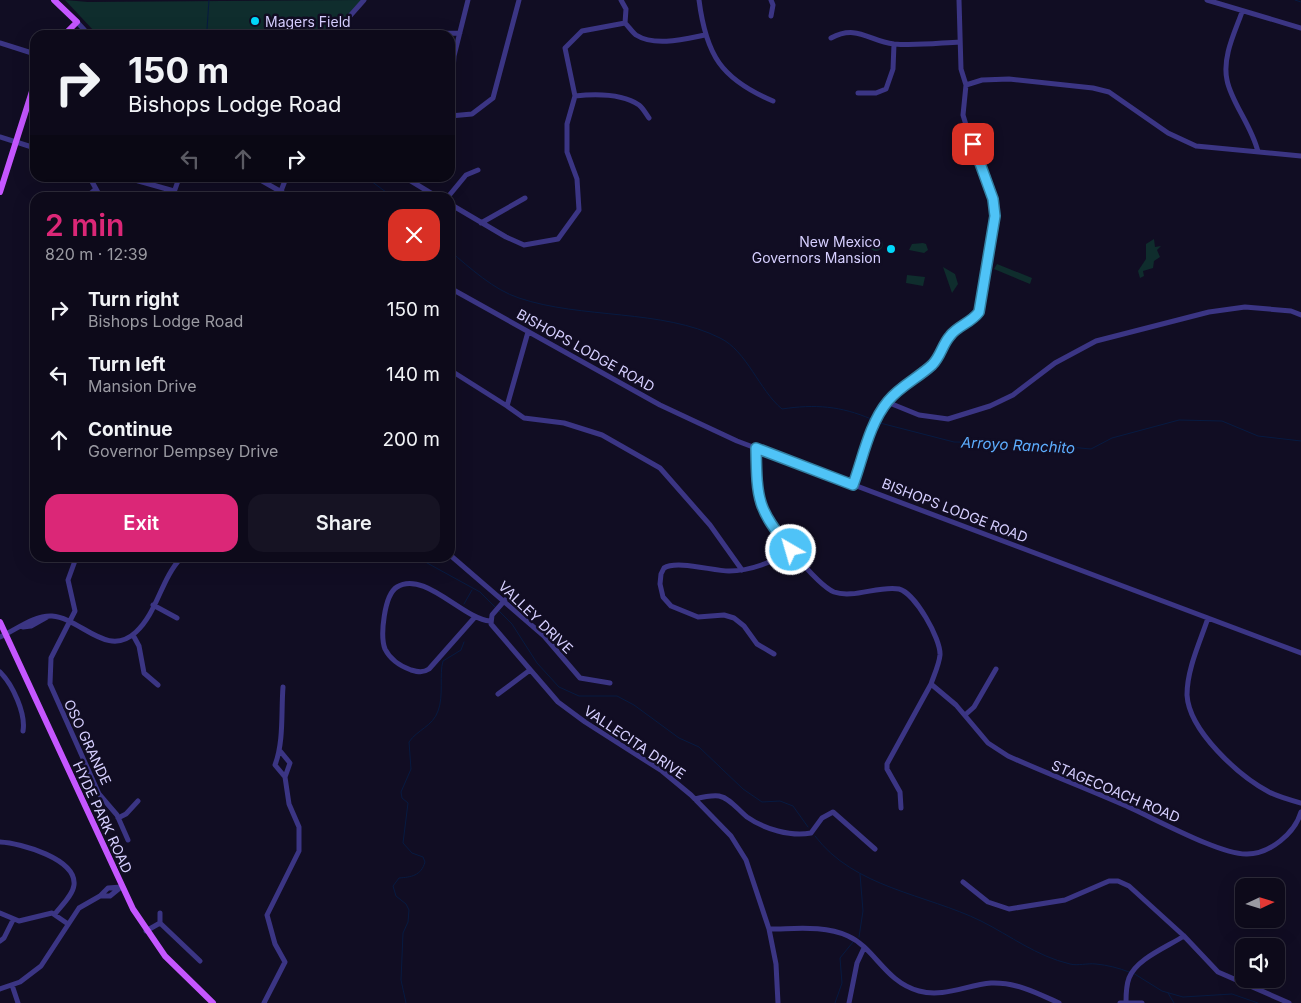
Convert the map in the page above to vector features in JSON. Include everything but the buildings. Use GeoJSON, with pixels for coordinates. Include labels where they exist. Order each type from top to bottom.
{"type":"FeatureCollection","features":[{"type":"Feature","properties":{"kind":"main road"},"geometry":{"type":"LineString","coordinates":[[54,0],[77,22],[69,30]]}},
{"type":"Feature","properties":{"kind":"main road"},"geometry":{"type":"LineString","coordinates":[[0,192],[30,98]]}},
{"type":"Feature","properties":{"kind":"main road","name":"HYDE PARK ROAD"},"geometry":{"type":"LineString","coordinates":[[0,622],[3,636],[121,887],[146,930],[171,963],[213,1003]]}},
{"type":"Feature","properties":{"kind":"street"},"geometry":{"type":"LineString","coordinates":[[337,30],[364,0]]}},
{"type":"Feature","properties":{"kind":"street"},"geometry":{"type":"LineString","coordinates":[[455,54],[468,0]]}},
{"type":"Feature","properties":{"kind":"street"},"geometry":{"type":"LineString","coordinates":[[455,116],[472,114],[493,98],[519,0]]}},
{"type":"Feature","properties":{"kind":"street"},"geometry":{"type":"LineString","coordinates":[[621,0],[626,9],[625,23],[636,35],[654,40],[680,40],[705,35]]}},
{"type":"Feature","properties":{"kind":"street"},"geometry":{"type":"LineString","coordinates":[[699,0],[709,49],[734,79],[753,92],[773,101]]}},
{"type":"Feature","properties":{"kind":"street"},"geometry":{"type":"LineString","coordinates":[[771,0],[773,5],[771,16]]}},
{"type":"Feature","properties":{"kind":"street"},"geometry":{"type":"LineString","coordinates":[[853,485],[874,424],[887,402],[910,381],[933,364],[941,354],[948,337],[973,320],[979,312],[995,216],[993,199],[977,161],[963,115],[966,85],[962,69],[959,0]]}},
{"type":"Feature","properties":{"kind":"street"},"geometry":{"type":"LineString","coordinates":[[1207,0],[1242,12],[1264,16],[1301,28]]}},
{"type":"Feature","properties":{"kind":"street"},"geometry":{"type":"LineString","coordinates":[[1242,12],[1230,46],[1227,80],[1255,137],[1258,152]]}},
{"type":"Feature","properties":{"kind":"street"},"geometry":{"type":"LineString","coordinates":[[77,22],[84,30]]}},
{"type":"Feature","properties":{"kind":"street"},"geometry":{"type":"LineString","coordinates":[[455,207],[524,245],[558,239],[579,210],[577,179],[567,152],[567,124],[574,96],[565,48],[582,31],[625,23]]}},
{"type":"Feature","properties":{"kind":"street"},"geometry":{"type":"LineString","coordinates":[[831,38],[842,32],[854,32],[894,44],[960,42]]}},
{"type":"Feature","properties":{"kind":"street"},"geometry":{"type":"LineString","coordinates":[[455,33],[460,33]]}},
{"type":"Feature","properties":{"kind":"street"},"geometry":{"type":"LineString","coordinates":[[0,42],[30,52]]}},
{"type":"Feature","properties":{"kind":"street"},"geometry":{"type":"LineString","coordinates":[[858,93],[876,93],[886,89],[893,70],[894,44]]}},
{"type":"Feature","properties":{"kind":"street"},"geometry":{"type":"LineString","coordinates":[[966,85],[982,80],[1009,79],[1092,88],[1108,92],[1168,133],[1196,146],[1301,156]]}},
{"type":"Feature","properties":{"kind":"street"},"geometry":{"type":"LineString","coordinates":[[574,96],[592,94],[618,97],[639,105],[649,118]]}},
{"type":"Feature","properties":{"kind":"street"},"geometry":{"type":"LineString","coordinates":[[0,137],[30,146]]}},
{"type":"Feature","properties":{"kind":"street"},"geometry":{"type":"LineString","coordinates":[[452,192],[466,175],[478,170]]}},
{"type":"Feature","properties":{"kind":"street"},"geometry":{"type":"LineString","coordinates":[[92,182],[98,192]]}},
{"type":"Feature","properties":{"kind":"street"},"geometry":{"type":"LineString","coordinates":[[142,182],[174,191],[177,182]]}},
{"type":"Feature","properties":{"kind":"street"},"geometry":{"type":"LineString","coordinates":[[264,182],[281,191],[284,182]]}},
{"type":"Feature","properties":{"kind":"street"},"geometry":{"type":"LineString","coordinates":[[413,182],[429,192]]}},
{"type":"Feature","properties":{"kind":"street"},"geometry":{"type":"LineString","coordinates":[[92,192],[96,189]]}},
{"type":"Feature","properties":{"kind":"street"},"geometry":{"type":"LineString","coordinates":[[481,223],[525,198]]}},
{"type":"Feature","properties":{"kind":"street","name":"BISHOPS LODGE ROAD"},"geometry":{"type":"LineString","coordinates":[[455,291],[660,404],[756,448],[1301,653]]}},
{"type":"Feature","properties":{"kind":"street"},"geometry":{"type":"LineString","coordinates":[[887,402],[919,415],[948,419],[990,406],[1013,395],[1056,363],[1096,341],[1209,312],[1245,307],[1291,310],[1301,315]]}},
{"type":"Feature","properties":{"kind":"street"},"geometry":{"type":"LineString","coordinates":[[507,406],[528,332]]}},
{"type":"Feature","properties":{"kind":"street"},"geometry":{"type":"LineString","coordinates":[[455,373],[524,418],[564,423],[602,435],[660,468],[710,525],[742,570]]}},
{"type":"Feature","properties":{"kind":"street"},"geometry":{"type":"LineString","coordinates":[[756,448],[757,489],[762,509],[791,550],[822,584],[834,592],[853,593],[899,589],[910,596],[936,637],[940,654],[931,684],[887,764],[887,769],[900,792],[901,808]]}},
{"type":"Feature","properties":{"kind":"street"},"geometry":{"type":"LineString","coordinates":[[774,654],[757,644],[744,626],[734,618],[724,615],[702,617],[678,610],[668,603],[661,588],[660,574],[670,566],[726,571],[742,570],[775,560],[791,550]]}},
{"type":"Feature","properties":{"kind":"street","name":"VALLEY DRIVE"},"geometry":{"type":"LineString","coordinates":[[455,559],[505,600],[553,645],[580,678],[610,683]]}},
{"type":"Feature","properties":{"kind":"street","name":"OSO GRANDE"},"geometry":{"type":"LineString","coordinates":[[75,562],[68,580],[76,606],[51,659],[50,684],[99,794],[118,818],[128,840]]}},
{"type":"Feature","properties":{"kind":"street"},"geometry":{"type":"LineString","coordinates":[[3,636],[22,627],[31,626],[48,616],[60,617],[107,640],[122,640],[133,635],[142,624],[177,562]]}},
{"type":"Feature","properties":{"kind":"street"},"geometry":{"type":"LineString","coordinates":[[475,617],[438,657],[429,670],[424,672],[409,669],[396,662],[384,644],[383,632],[387,602],[393,590],[402,585],[412,584],[432,590],[475,617],[490,620],[493,613],[505,600]]}},
{"type":"Feature","properties":{"kind":"street"},"geometry":{"type":"LineString","coordinates":[[152,605],[177,618]]}},
{"type":"Feature","properties":{"kind":"street"},"geometry":{"type":"LineString","coordinates":[[1208,618],[1188,684],[1188,701],[1195,718],[1208,739],[1241,773],[1271,793],[1301,803]]}},
{"type":"Feature","properties":{"kind":"street","name":"VALLECITA DRIVE"},"geometry":{"type":"LineString","coordinates":[[490,620],[494,629],[553,698],[657,767],[696,799],[740,847],[769,929],[776,964],[778,1003]]}},
{"type":"Feature","properties":{"kind":"street"},"geometry":{"type":"LineString","coordinates":[[133,635],[139,646],[144,673],[158,685]]}},
{"type":"Feature","properties":{"kind":"street"},"geometry":{"type":"LineString","coordinates":[[965,715],[974,706],[996,669]]}},
{"type":"Feature","properties":{"kind":"street"},"geometry":{"type":"LineString","coordinates":[[498,694],[530,670]]}},
{"type":"Feature","properties":{"kind":"street"},"geometry":{"type":"LineString","coordinates":[[0,672],[9,684],[22,713],[23,731]]}},
{"type":"Feature","properties":{"kind":"street","name":"STAGECOACH ROAD"},"geometry":{"type":"LineString","coordinates":[[931,684],[953,702],[988,743],[1008,756],[1235,852],[1253,854],[1271,847],[1292,829],[1301,812]]}},
{"type":"Feature","properties":{"kind":"street"},"geometry":{"type":"LineString","coordinates":[[264,1003],[285,962],[275,944],[267,915],[298,851],[299,827],[290,804],[285,777],[276,765],[281,752],[280,733],[283,686]]}},
{"type":"Feature","properties":{"kind":"street"},"geometry":{"type":"LineString","coordinates":[[281,752],[290,763],[285,777]]}},
{"type":"Feature","properties":{"kind":"street"},"geometry":{"type":"LineString","coordinates":[[696,799],[714,796],[723,797],[748,818],[782,832],[799,836],[811,833],[822,818],[833,812],[875,848]]}},
{"type":"Feature","properties":{"kind":"street"},"geometry":{"type":"LineString","coordinates":[[118,818],[138,801]]}},
{"type":"Feature","properties":{"kind":"street"},"geometry":{"type":"LineString","coordinates":[[0,842],[25,846],[68,867],[74,874],[74,888],[55,914]]}},
{"type":"Feature","properties":{"kind":"street"},"geometry":{"type":"LineString","coordinates":[[963,882],[988,902],[1009,909],[1060,901],[1107,882],[1118,881],[1129,886],[1184,936],[1218,972],[1289,1003]]}},
{"type":"Feature","properties":{"kind":"street"},"geometry":{"type":"LineString","coordinates":[[0,989],[27,977],[40,966],[79,908],[100,896],[108,888],[121,887]]}},
{"type":"Feature","properties":{"kind":"street"},"geometry":{"type":"LineString","coordinates":[[0,913],[13,920],[26,920],[46,913],[55,914],[68,924]]}},
{"type":"Feature","properties":{"kind":"street"},"geometry":{"type":"LineString","coordinates":[[160,913],[160,923],[200,961]]}},
{"type":"Feature","properties":{"kind":"street"},"geometry":{"type":"LineString","coordinates":[[0,941],[4,938],[13,920]]}},
{"type":"Feature","properties":{"kind":"street"},"geometry":{"type":"LineString","coordinates":[[146,930],[160,923]]}},
{"type":"Feature","properties":{"kind":"street"},"geometry":{"type":"LineString","coordinates":[[769,929],[827,929],[849,936],[893,977],[918,991],[939,993],[988,984],[1006,984],[1023,987],[1059,1003]]}},
{"type":"Feature","properties":{"kind":"street"},"geometry":{"type":"LineString","coordinates":[[1142,1003],[1123,1002],[1127,983],[1134,970],[1151,956],[1184,936]]}},
{"type":"Feature","properties":{"kind":"street"},"geometry":{"type":"LineString","coordinates":[[849,1003],[855,968],[864,948]]}},
{"type":"Feature","properties":{"kind":"street"},"geometry":{"type":"LineString","coordinates":[[12,985],[18,1003]]}},
{"type":"Feature","properties":{"kind":"green space"},"geometry":{"type":"Polygon","coordinates":[[[65,0],[88,2],[362,0],[334,30],[93,30],[65,0]]]}},
{"type":"Feature","properties":{"kind":"green space"},"geometry":{"type":"Polygon","coordinates":[[[876,237],[881,239],[883,244],[881,249],[876,251],[871,249],[869,244],[871,239],[876,237]]]}},
{"type":"Feature","properties":{"kind":"green space"},"geometry":{"type":"Polygon","coordinates":[[[1154,239],[1155,247],[1161,246],[1157,250],[1160,257],[1154,261],[1153,268],[1143,271],[1144,276],[1140,278],[1138,271],[1146,259],[1146,244],[1154,239]]]}},
{"type":"Feature","properties":{"kind":"green space"},"geometry":{"type":"Polygon","coordinates":[[[912,244],[926,244],[928,250],[924,253],[909,250],[912,244]]]}},
{"type":"Feature","properties":{"kind":"green space"},"geometry":{"type":"Polygon","coordinates":[[[997,264],[1032,278],[1030,284],[994,269],[997,264]]]}},
{"type":"Feature","properties":{"kind":"green space"},"geometry":{"type":"Polygon","coordinates":[[[943,267],[955,274],[958,284],[952,293],[943,267]]]}},
{"type":"Feature","properties":{"kind":"green space"},"geometry":{"type":"Polygon","coordinates":[[[907,275],[925,277],[923,286],[906,283],[907,275]]]}},
{"type":"Feature","properties":{"kind":"waterway"},"geometry":{"type":"LineString","coordinates":[[207,30],[209,0]]}},
{"type":"Feature","properties":{"kind":"waterway"},"geometry":{"type":"LineString","coordinates":[[1295,0],[1301,2]]}},
{"type":"Feature","properties":{"kind":"waterway"},"geometry":{"type":"LineString","coordinates":[[372,182],[386,192]]}},
{"type":"Feature","properties":{"kind":"waterway"},"geometry":{"type":"LineString","coordinates":[[455,255],[491,284],[519,298],[543,305],[673,322],[720,338],[738,352],[766,392],[782,409],[828,407],[849,411],[871,419]]}},
{"type":"Feature","properties":{"kind":"waterway","name":"Arroyo Ranchito"},"geometry":{"type":"LineString","coordinates":[[880,423],[954,442],[1026,443],[1091,449],[1112,438],[1179,420],[1222,421],[1258,436],[1301,441]]}},
{"type":"Feature","properties":{"kind":"waterway"},"geometry":{"type":"LineString","coordinates":[[425,562],[480,592],[496,608]]}},
{"type":"Feature","properties":{"kind":"waterway"},"geometry":{"type":"LineString","coordinates":[[464,604],[472,590]]}},
{"type":"Feature","properties":{"kind":"waterway"},"geometry":{"type":"LineString","coordinates":[[499,611],[512,624],[537,663],[559,687],[579,696],[617,696],[634,705],[679,738],[699,747],[743,789],[762,802],[780,801],[793,806],[808,827]]}},
{"type":"Feature","properties":{"kind":"waterway"},"geometry":{"type":"LineString","coordinates":[[406,1003],[401,980],[403,933],[408,922],[409,910],[406,904],[396,896],[393,886],[399,878],[418,873],[425,862],[423,857],[412,853],[403,843],[408,803],[402,798],[401,792],[411,769],[409,742],[436,716],[441,699],[443,661],[461,650],[464,642]]}},
{"type":"Feature","properties":{"kind":"waterway"},"geometry":{"type":"LineString","coordinates":[[815,836],[831,853],[870,879],[981,921],[1046,956],[1070,964],[1100,964],[1129,972]]}},
{"type":"Feature","properties":{"kind":"waterway"},"geometry":{"type":"LineString","coordinates":[[859,937],[863,911],[860,874]]}},
{"type":"Feature","properties":{"kind":"waterway"},"geometry":{"type":"LineString","coordinates":[[835,1003],[842,983],[840,958],[853,942]]}},
{"type":"Feature","properties":{"kind":"waterway"},"geometry":{"type":"LineString","coordinates":[[1133,973],[1162,991],[1183,997],[1232,994],[1258,1003]]}},
{"type":"Feature","properties":{"kind":"waterway"},"geometry":{"type":"LineString","coordinates":[[1168,993],[1174,1003]]}},
{"type":"Feature","properties":{"kind":"place","name":"Magers Field"},"geometry":{"type":"Point","coordinates":[255,21]}},
{"type":"Feature","properties":{"kind":"place","name":"New Mexico Governors Mansion"},"geometry":{"type":"Point","coordinates":[891,249]}},
{"type":"Feature","properties":{"kind":"route"},"geometry":{"type":"LineString","coordinates":[[791,550],[765,515],[759,501],[756,448],[853,485],[874,424],[887,402],[910,381],[933,364],[941,354],[948,337],[973,320],[979,312],[995,216],[993,199],[977,161],[973,144]]}}]}
